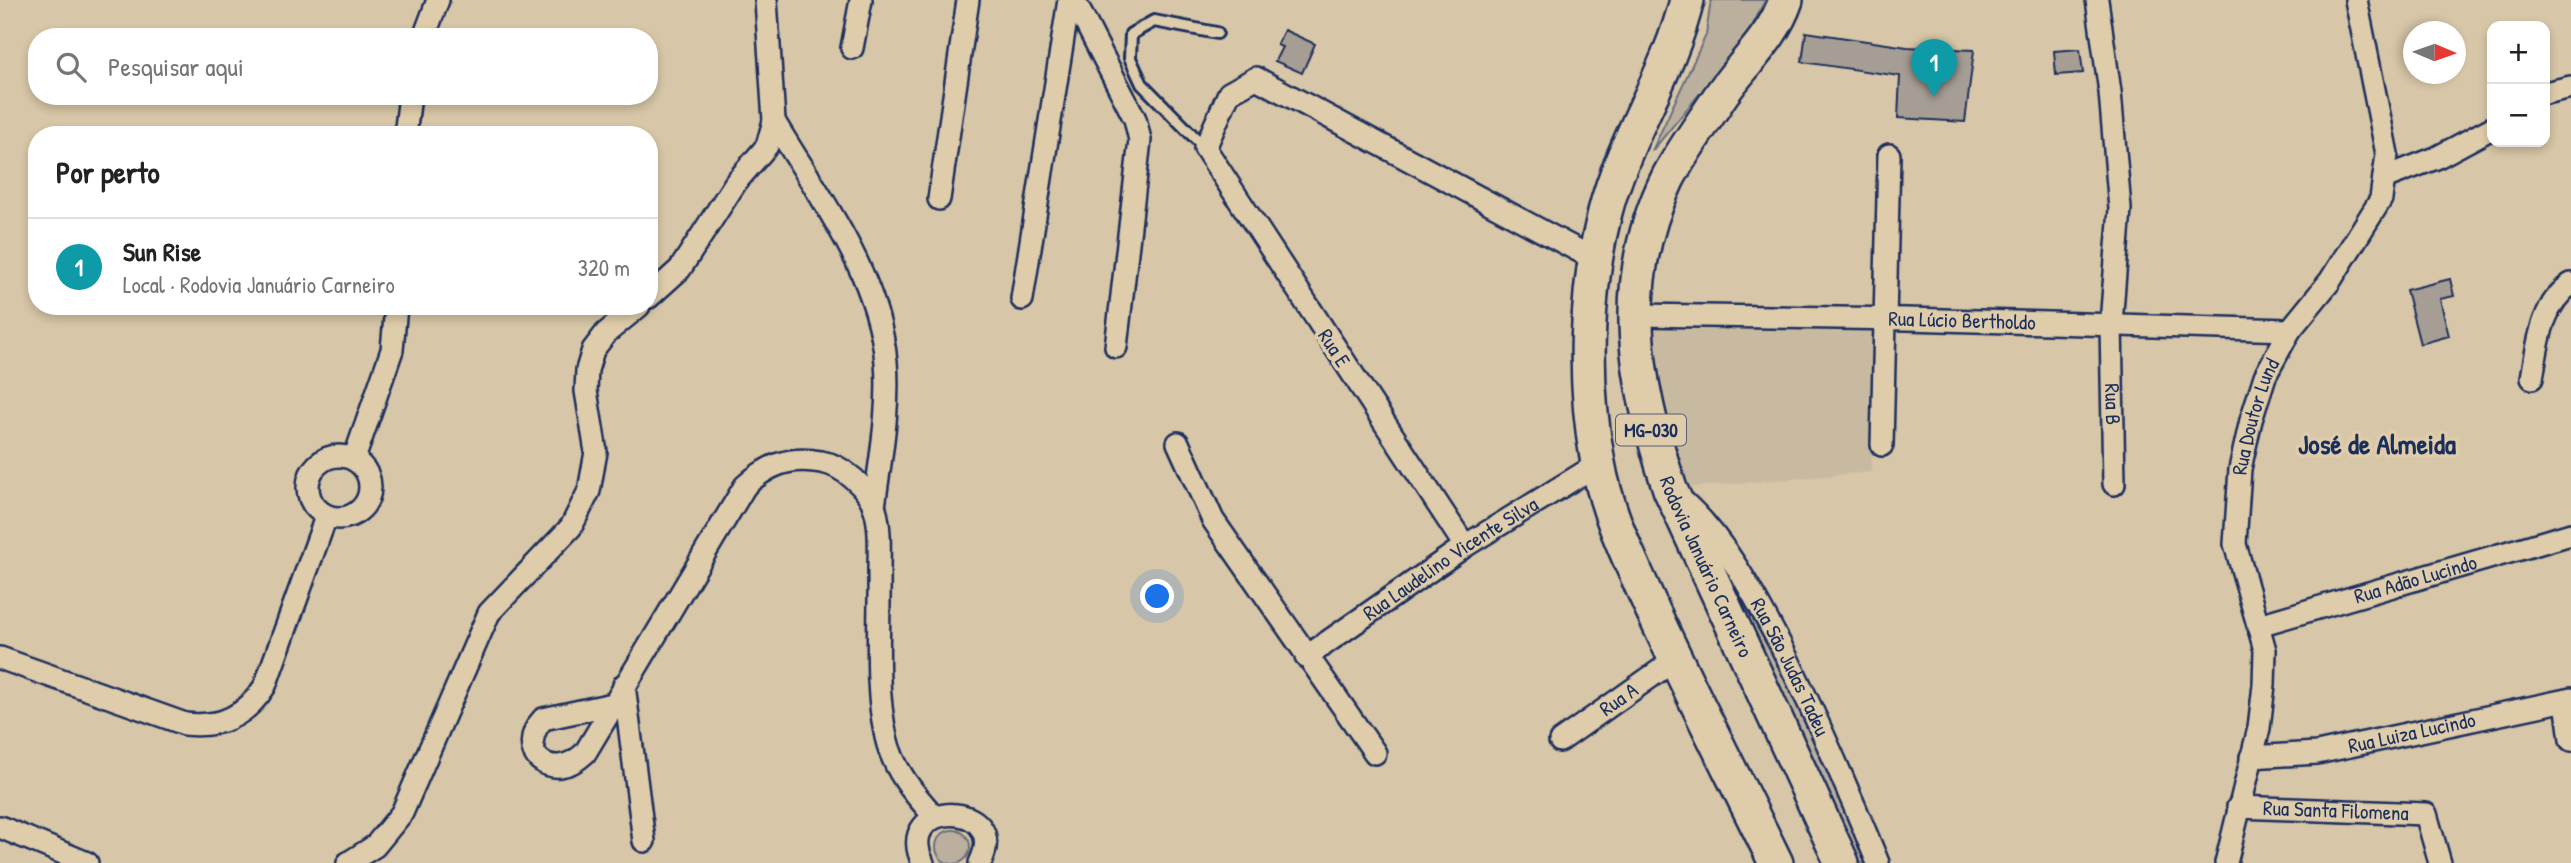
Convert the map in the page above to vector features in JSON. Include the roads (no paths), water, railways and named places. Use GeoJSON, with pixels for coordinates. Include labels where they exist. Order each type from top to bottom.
{"type":"FeatureCollection","features":[{"type":"Feature","properties":{"kind":"highway","name":"MG-030"},"geometry":{"type":"LineString","coordinates":[[1687,0],[1679,33],[1606,211],[1596,260],[1589,356],[1598,464],[1626,551],[1776,863]]}},
{"type":"Feature","properties":{"kind":"highway","name":"Rodovia Januário Carneiro"},"geometry":{"type":"LineString","coordinates":[[1786,0],[1763,46],[1720,96],[1668,178],[1640,271],[1635,315],[1641,390],[1670,489],[1842,863]]}},
{"type":"Feature","properties":{"kind":"street"},"geometry":{"type":"LineString","coordinates":[[427,28],[438,0]]}},
{"type":"Feature","properties":{"kind":"street"},"geometry":{"type":"LineString","coordinates":[[658,290],[681,269],[736,182],[767,146],[774,121],[766,0]]}},
{"type":"Feature","properties":{"kind":"street"},"geometry":{"type":"LineString","coordinates":[[852,48],[861,0]]}},
{"type":"Feature","properties":{"kind":"street"},"geometry":{"type":"LineString","coordinates":[[939,199],[968,0]]}},
{"type":"Feature","properties":{"kind":"street"},"geometry":{"type":"LineString","coordinates":[[1022,299],[1071,0]]}},
{"type":"Feature","properties":{"kind":"street"},"geometry":{"type":"LineString","coordinates":[[1071,0],[1135,119],[1140,140],[1116,347]]}},
{"type":"Feature","properties":{"kind":"street","name":"Rua B"},"geometry":{"type":"LineString","coordinates":[[2097,0],[2110,92],[2120,209],[2111,324],[2114,484]]}},
{"type":"Feature","properties":{"kind":"street","name":"Rua Doutor Lund"},"geometry":{"type":"LineString","coordinates":[[2226,863],[2259,728],[2264,685],[2264,650],[2259,625],[2235,544],[2235,508],[2251,420],[2265,376],[2290,330],[2330,281],[2381,198],[2387,154],[2356,0]]}},
{"type":"Feature","properties":{"kind":"street"},"geometry":{"type":"LineString","coordinates":[[1205,148],[1229,93],[1256,78],[1596,260]]}},
{"type":"Feature","properties":{"kind":"street"},"geometry":{"type":"LineString","coordinates":[[2550,92],[2571,87]]}},
{"type":"Feature","properties":{"kind":"street"},"geometry":{"type":"LineString","coordinates":[[406,126],[409,105]]}},
{"type":"Feature","properties":{"kind":"street"},"geometry":{"type":"LineString","coordinates":[[774,121],[860,266],[881,323],[886,365],[874,507],[879,537],[880,693],[886,736],[894,764],[934,817]]}},
{"type":"Feature","properties":{"kind":"street"},"geometry":{"type":"LineString","coordinates":[[2384,178],[2436,158],[2487,131]]}},
{"type":"Feature","properties":{"kind":"street","name":"Rua E"},"geometry":{"type":"LineString","coordinates":[[1205,148],[1465,546]]}},
{"type":"Feature","properties":{"kind":"street"},"geometry":{"type":"LineString","coordinates":[[1882,445],[1889,155]]}},
{"type":"Feature","properties":{"kind":"street"},"geometry":{"type":"LineString","coordinates":[[2532,378],[2536,348],[2554,298],[2571,284]]}},
{"type":"Feature","properties":{"kind":"street"},"geometry":{"type":"LineString","coordinates":[[354,459],[392,350],[395,315]]}},
{"type":"Feature","properties":{"kind":"street"},"geometry":{"type":"LineString","coordinates":[[348,863],[375,846],[402,813],[489,613],[571,527],[589,491],[596,452],[586,391],[587,370],[593,350],[606,334],[628,315]]}},
{"type":"Feature","properties":{"kind":"street","name":"Rua Lúcio Bertholdo"},"geometry":{"type":"LineString","coordinates":[[1635,315],[1887,318],[2290,330]]}},
{"type":"Feature","properties":{"kind":"street"},"geometry":{"type":"LineString","coordinates":[[1178,443],[1213,520],[1375,753]]}},
{"type":"Feature","properties":{"kind":"street"},"geometry":{"type":"LineString","coordinates":[[333,456],[354,459],[368,475],[370,486],[366,503],[353,516],[344,519],[326,517],[312,504],[307,485],[310,475],[315,467],[333,456]]}},
{"type":"Feature","properties":{"kind":"street"},"geometry":{"type":"LineString","coordinates":[[613,704],[744,486],[761,471],[782,461],[804,458],[826,463],[846,473],[874,507]]}},
{"type":"Feature","properties":{"kind":"street","name":"Rua Laudelino Vicente Silva"},"geometry":{"type":"LineString","coordinates":[[1306,657],[1465,546],[1598,464]]}},
{"type":"Feature","properties":{"kind":"street","name":"Rua São Judas Tadeu"},"geometry":{"type":"LineString","coordinates":[[1670,489],[1712,533],[1765,615],[1837,764],[1878,863]]}},
{"type":"Feature","properties":{"kind":"street"},"geometry":{"type":"LineString","coordinates":[[0,658],[185,724],[204,726],[223,723],[240,715],[255,702],[265,686],[326,517]]}},
{"type":"Feature","properties":{"kind":"street","name":"Rua Adão Lucindo"},"geometry":{"type":"LineString","coordinates":[[2259,625],[2571,534]]}},
{"type":"Feature","properties":{"kind":"street","name":"Rua A"},"geometry":{"type":"LineString","coordinates":[[1560,741],[1676,659]]}},
{"type":"Feature","properties":{"kind":"street"},"geometry":{"type":"LineString","coordinates":[[624,685],[644,842]]}},
{"type":"Feature","properties":{"kind":"street"},"geometry":{"type":"LineString","coordinates":[[2568,700],[2571,740]]}},
{"type":"Feature","properties":{"kind":"street","name":"Rua Luiza Lucindo"},"geometry":{"type":"LineString","coordinates":[[2251,757],[2317,753],[2568,700]]}},
{"type":"Feature","properties":{"kind":"street","name":"Rua Santa Filomena"},"geometry":{"type":"LineString","coordinates":[[2238,807],[2426,814],[2440,863]]}},
{"type":"Feature","properties":{"kind":"street"},"geometry":{"type":"LineString","coordinates":[[923,863],[919,842],[924,828],[934,817],[956,813],[976,823],[985,843],[980,863]]}},
{"type":"Feature","properties":{"kind":"street"},"geometry":{"type":"LineString","coordinates":[[0,827],[87,863]]}},
{"type":"Feature","properties":{"kind":"lane"},"geometry":{"type":"LineString","coordinates":[[1205,148],[1142,84],[1130,58],[1132,34],[1154,21],[1217,33]]}},
{"type":"Feature","properties":{"kind":"place","name":"Sun Rise"},"geometry":{"type":"Point","coordinates":[1934,97]}},
{"type":"Feature","properties":{"kind":"district","name":"José de Almeida"},"geometry":{"type":"Point","coordinates":[2377,444]}}]}
